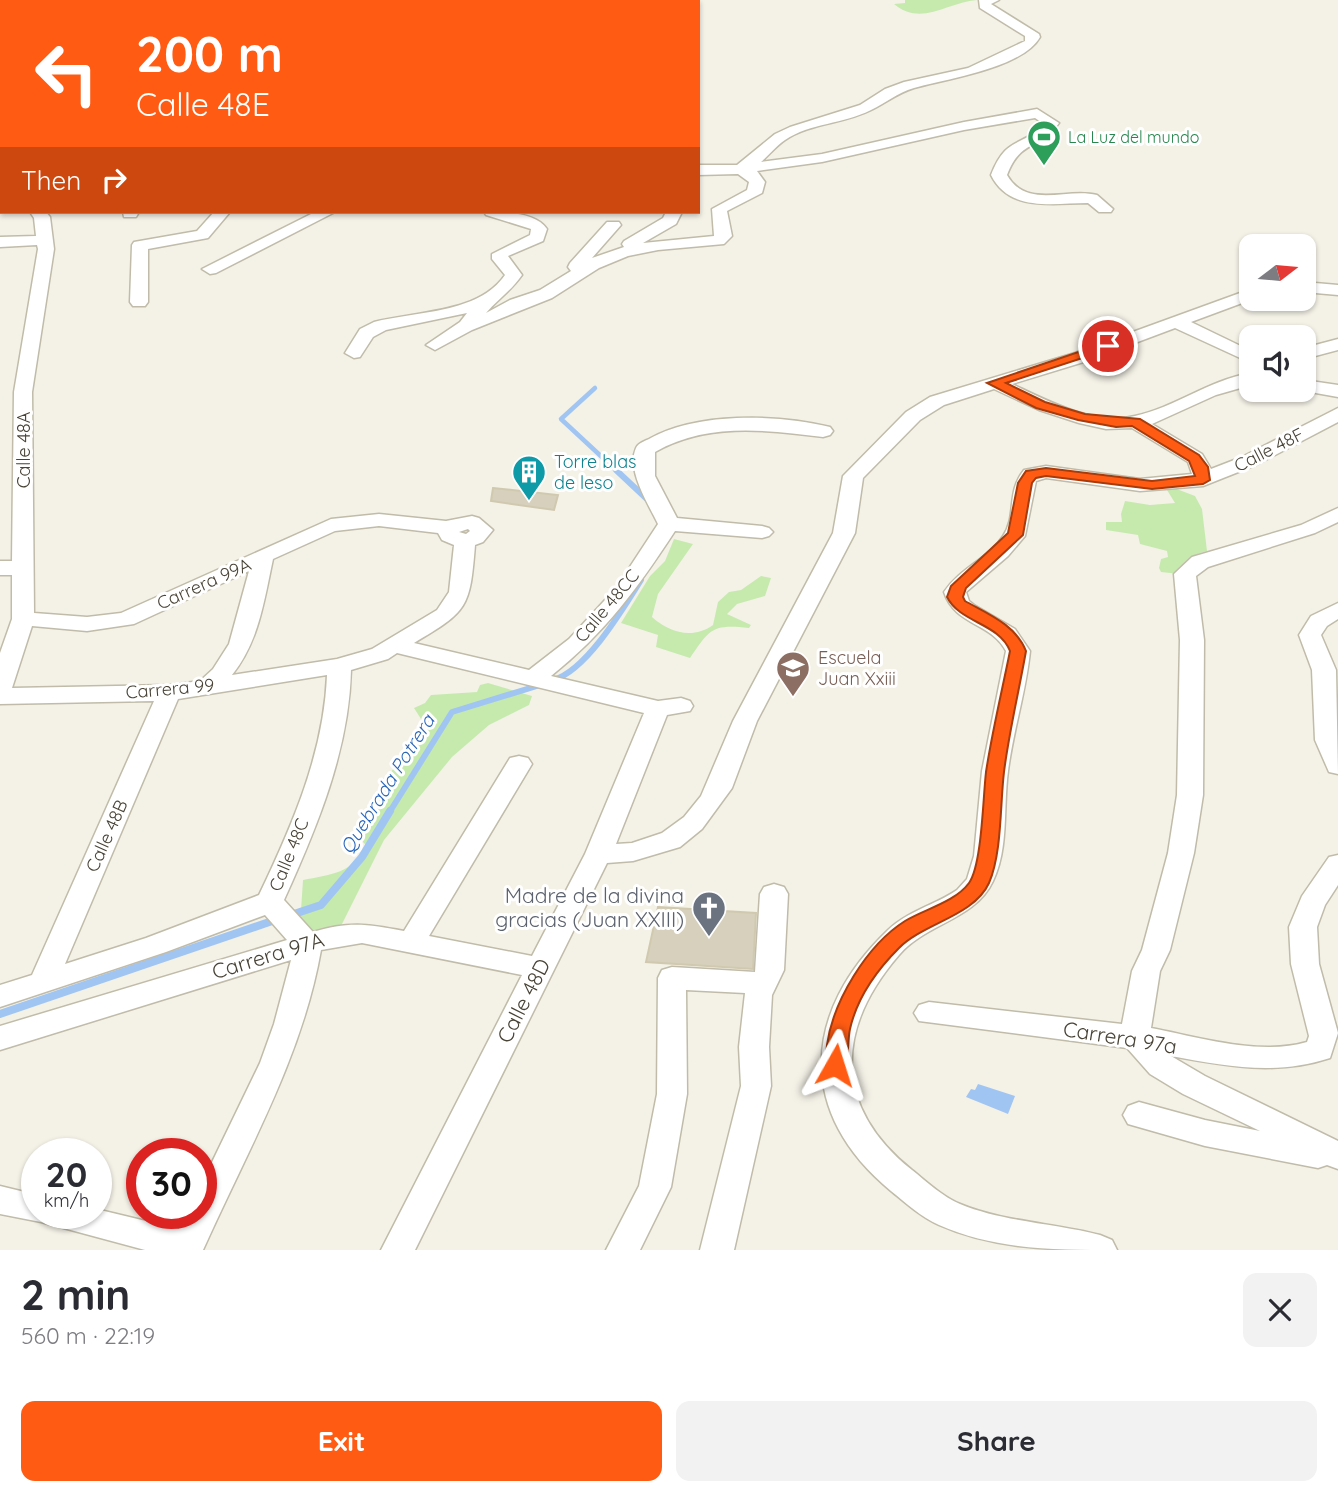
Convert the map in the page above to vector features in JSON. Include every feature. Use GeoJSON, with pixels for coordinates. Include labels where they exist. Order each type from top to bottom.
{"type":"FeatureCollection","features":[{"type":"Feature","properties":{"kind":"street"},"geometry":{"type":"LineString","coordinates":[[743,167],[780,137],[794,130],[865,108],[890,92],[909,85],[972,71],[1030,44],[1034,37],[1030,33],[984,5],[984,2],[993,0]]}},
{"type":"Feature","properties":{"kind":"street"},"geometry":{"type":"LineString","coordinates":[[700,170],[764,167],[822,158],[964,126],[1037,113],[1052,122],[1050,127],[1042,136],[1008,155],[999,175],[1001,181],[1033,201],[1092,198],[1105,209]]}},
{"type":"Feature","properties":{"kind":"street"},"geometry":{"type":"LineString","coordinates":[[435,345],[466,326],[488,320],[516,304],[546,294],[593,264],[624,251],[658,245],[718,242],[724,236],[720,209],[754,193],[757,182],[743,167]]}},
{"type":"Feature","properties":{"kind":"street","name":"Calle 48A"},"geometry":{"type":"LineString","coordinates":[[0,688],[23,619],[23,392],[46,249],[40,214]]}},
{"type":"Feature","properties":{"kind":"street"},"geometry":{"type":"LineString","coordinates":[[139,302],[140,245],[202,235],[220,214]]}},
{"type":"Feature","properties":{"kind":"street"},"geometry":{"type":"LineString","coordinates":[[210,269],[323,214]]}},
{"type":"Feature","properties":{"kind":"street"},"geometry":{"type":"LineString","coordinates":[[466,326],[485,303],[510,284],[514,275],[500,259],[500,254],[537,238],[537,226],[498,214]]}},
{"type":"Feature","properties":{"kind":"street"},"geometry":{"type":"LineString","coordinates":[[624,251],[630,244],[670,221],[673,214]]}},
{"type":"Feature","properties":{"kind":"street"},"geometry":{"type":"LineString","coordinates":[[563,283],[613,225]]}},
{"type":"Feature","properties":{"kind":"street"},"geometry":{"type":"LineString","coordinates":[[0,242],[45,240]]}},
{"type":"Feature","properties":{"kind":"street"},"geometry":{"type":"LineString","coordinates":[[1316,288],[1338,290]]}},
{"type":"Feature","properties":{"kind":"street"},"geometry":{"type":"LineString","coordinates":[[598,855],[633,852],[671,840],[693,823],[710,802],[719,788],[745,721],[796,628],[830,555],[840,541],[846,525],[850,481],[867,459],[927,406],[1178,323],[1239,299]]}},
{"type":"Feature","properties":{"kind":"street"},"geometry":{"type":"LineString","coordinates":[[354,353],[366,333],[380,326],[485,303]]}},
{"type":"Feature","properties":{"kind":"street"},"geometry":{"type":"LineString","coordinates":[[1178,323],[1239,352]]}},
{"type":"Feature","properties":{"kind":"street"},"geometry":{"type":"LineString","coordinates":[[1316,350],[1338,344]]}},
{"type":"Feature","properties":{"kind":"street"},"geometry":{"type":"LineString","coordinates":[[994,383],[1041,405],[1083,418],[1116,423],[1135,422],[1239,383]]}},
{"type":"Feature","properties":{"kind":"street"},"geometry":{"type":"LineString","coordinates":[[1316,388],[1338,391]]}},
{"type":"Feature","properties":{"kind":"street","name":"Calle 48F"},"geometry":{"type":"LineString","coordinates":[[1093,1249],[981,1224],[953,1216],[936,1207],[883,1167],[865,1147],[844,1113],[835,1065],[837,1043],[845,1013],[857,985],[892,943],[910,927],[953,905],[974,890],[980,882],[985,865],[995,770],[1018,651],[1001,628],[958,604],[955,592],[964,580],[1015,535],[1025,483],[1031,474],[1046,472],[1152,485],[1203,480],[1238,466],[1338,415]]}},
{"type":"Feature","properties":{"kind":"street"},"geometry":{"type":"LineString","coordinates":[[1135,422],[1195,458],[1201,467],[1203,480]]}},
{"type":"Feature","properties":{"kind":"street"},"geometry":{"type":"LineString","coordinates":[[762,532],[669,524],[645,476],[645,449],[658,440],[682,432],[716,426],[772,424],[823,431]]}},
{"type":"Feature","properties":{"kind":"street"},"geometry":{"type":"LineString","coordinates":[[1338,514],[1308,529],[1200,562],[1185,574],[1192,640],[1190,795],[1181,853],[1156,950],[1146,971],[1135,1037],[1160,1065],[1194,1086],[1245,1108],[1338,1158]]}},
{"type":"Feature","properties":{"kind":"street","name":"Carrera 99A"},"geometry":{"type":"LineString","coordinates":[[23,619],[69,624],[113,622],[263,558],[299,538],[331,525],[379,520],[457,535],[460,592],[445,615],[396,646]]}},
{"type":"Feature","properties":{"kind":"street","name":"Calle 48CC"},"geometry":{"type":"LineString","coordinates":[[537,679],[576,644],[624,592],[669,524]]}},
{"type":"Feature","properties":{"kind":"street"},"geometry":{"type":"LineString","coordinates":[[207,687],[220,677],[247,635],[263,558]]}},
{"type":"Feature","properties":{"kind":"street"},"geometry":{"type":"LineString","coordinates":[[0,568],[24,568]]}},
{"type":"Feature","properties":{"kind":"street"},"geometry":{"type":"LineString","coordinates":[[1338,610],[1319,621],[1310,635],[1324,670],[1327,740],[1338,766]]}},
{"type":"Feature","properties":{"kind":"street"},"geometry":{"type":"LineString","coordinates":[[339,666],[380,654],[396,646],[578,690],[670,707]]}},
{"type":"Feature","properties":{"kind":"street","name":"Carrera 99"},"geometry":{"type":"LineString","coordinates":[[0,696],[169,693],[339,666]]}},
{"type":"Feature","properties":{"kind":"street","name":"Calle 48C"},"geometry":{"type":"LineString","coordinates":[[304,941],[272,904],[321,772],[340,693],[339,666]]}},
{"type":"Feature","properties":{"kind":"street","name":"Calle 48B"},"geometry":{"type":"LineString","coordinates":[[44,979],[169,693]]}},
{"type":"Feature","properties":{"kind":"street","name":"Calle 48D"},"geometry":{"type":"LineString","coordinates":[[398,1250],[670,707]]}},
{"type":"Feature","properties":{"kind":"street"},"geometry":{"type":"LineString","coordinates":[[412,941],[519,764]]}},
{"type":"Feature","properties":{"kind":"street","name":"Carrera 97a"},"geometry":{"type":"LineString","coordinates":[[929,1013],[1135,1037],[1186,1049],[1283,1056],[1310,1054],[1319,1050],[1324,1036],[1305,964],[1303,927],[1312,903],[1338,864]]}},
{"type":"Feature","properties":{"kind":"street"},"geometry":{"type":"LineString","coordinates":[[717,1250],[756,1086],[755,1034],[758,995],[770,970],[774,894]]}},
{"type":"Feature","properties":{"kind":"street"},"geometry":{"type":"LineString","coordinates":[[0,996],[272,904]]}},
{"type":"Feature","properties":{"kind":"street","name":"Carrera 97A"},"geometry":{"type":"LineString","coordinates":[[0,1038],[304,941],[334,936],[362,933],[541,968]]}},
{"type":"Feature","properties":{"kind":"street"},"geometry":{"type":"LineString","coordinates":[[112,1228],[187,1248],[260,1094],[291,1018],[305,969],[304,941]]}},
{"type":"Feature","properties":{"kind":"street"},"geometry":{"type":"LineString","coordinates":[[623,1250],[655,1187],[672,1094],[672,978],[763,983]]}},
{"type":"Feature","properties":{"kind":"street"},"geometry":{"type":"LineString","coordinates":[[1139,1115],[1205,1133],[1338,1158]]}},
{"type":"Feature","properties":{"kind":"street"},"geometry":{"type":"LineString","coordinates":[[0,1200],[21,1205]]}},
{"type":"Feature","properties":{"kind":"green space"},"geometry":{"type":"Polygon","coordinates":[[[905,0],[977,0],[935,11],[914,13],[904,11],[894,4],[905,3],[905,0]]]}},
{"type":"Feature","properties":{"kind":"green space"},"geometry":{"type":"Polygon","coordinates":[[[1174,488],[1195,496],[1202,509],[1207,551],[1190,558],[1179,574],[1161,572],[1161,559],[1168,557],[1167,551],[1140,544],[1138,535],[1106,530],[1106,522],[1122,522],[1121,514],[1125,501],[1150,505],[1175,503],[1167,490],[1174,488]]]}},
{"type":"Feature","properties":{"kind":"green space"},"geometry":{"type":"Polygon","coordinates":[[[674,539],[693,544],[658,594],[652,617],[673,630],[689,633],[705,630],[713,625],[718,602],[729,592],[741,590],[761,576],[771,578],[765,596],[737,604],[727,614],[751,625],[749,628],[727,627],[713,631],[690,658],[656,647],[658,635],[621,623],[650,576],[665,561],[674,539]]]}},
{"type":"Feature","properties":{"kind":"green space"},"geometry":{"type":"Polygon","coordinates":[[[488,683],[532,696],[529,705],[489,725],[452,757],[384,840],[341,926],[315,935],[300,925],[303,880],[340,871],[355,862],[366,845],[357,836],[357,822],[375,805],[380,794],[381,781],[406,757],[411,735],[430,733],[414,708],[425,703],[431,695],[477,692],[480,685],[488,683]]]}},
{"type":"Feature","properties":{"kind":"water"},"geometry":{"type":"Polygon","coordinates":[[[978,1084],[1015,1096],[1008,1114],[966,1097],[978,1084]]]}},
{"type":"Feature","properties":{"kind":"building"},"geometry":{"type":"Polygon","coordinates":[[[493,488],[558,495],[554,510],[491,501],[493,488]]]}},
{"type":"Feature","properties":{"kind":"building","name":"Madre de la divina gracias (Juan XXIII)"},"geometry":{"type":"Polygon","coordinates":[[[658,907],[756,913],[753,969],[646,962],[658,907]]]}},
{"type":"Feature","properties":{"kind":"waterway","name":"Quebrada Potrera"},"geometry":{"type":"LineString","coordinates":[[595,388],[561,419],[618,472]]}},
{"type":"Feature","properties":{"kind":"waterway","name":"Quebrada Potrera"},"geometry":{"type":"LineString","coordinates":[[616,470],[649,501]]}},
{"type":"Feature","properties":{"kind":"waterway","name":"Quebrada Potrera"},"geometry":{"type":"LineString","coordinates":[[553,680],[566,674],[591,652],[641,580]]}},
{"type":"Feature","properties":{"kind":"waterway","name":"Quebrada Potrera"},"geometry":{"type":"LineString","coordinates":[[389,813],[452,712],[540,685]]}},
{"type":"Feature","properties":{"kind":"waterway","name":"Quebrada Potrera"},"geometry":{"type":"LineString","coordinates":[[288,916],[321,905],[362,857],[390,811]]}},
{"type":"Feature","properties":{"kind":"waterway","name":"Quebrada Potrera"},"geometry":{"type":"LineString","coordinates":[[0,1014],[278,919]]}},
{"type":"Feature","properties":{"kind":"place","name":"La Luz del mundo"},"geometry":{"type":"Point","coordinates":[1044,167]}},
{"type":"Feature","properties":{"kind":"place","name":"Torre blas de leso"},"geometry":{"type":"Point","coordinates":[529,502]}},
{"type":"Feature","properties":{"kind":"place","name":"Escuela Juan Xxiii"},"geometry":{"type":"Point","coordinates":[793,698]}},
{"type":"Feature","properties":{"kind":"place","name":"Madre de la divina gracias (Juan XXIII)"},"geometry":{"type":"Point","coordinates":[709,938]}},
{"type":"Feature","properties":{"kind":"route"},"geometry":{"type":"LineString","coordinates":[[835,1065],[840,1029],[857,985],[892,943],[910,927],[964,899],[974,890],[980,882],[985,865],[995,770],[1018,651],[1001,628],[958,604],[955,597],[958,586],[1015,535],[1026,478],[1031,474],[1046,472],[1152,485],[1203,480],[1201,467],[1195,458],[1135,422],[1116,423],[1083,418],[1041,405],[994,383],[1081,357],[1108,346]]}}]}
